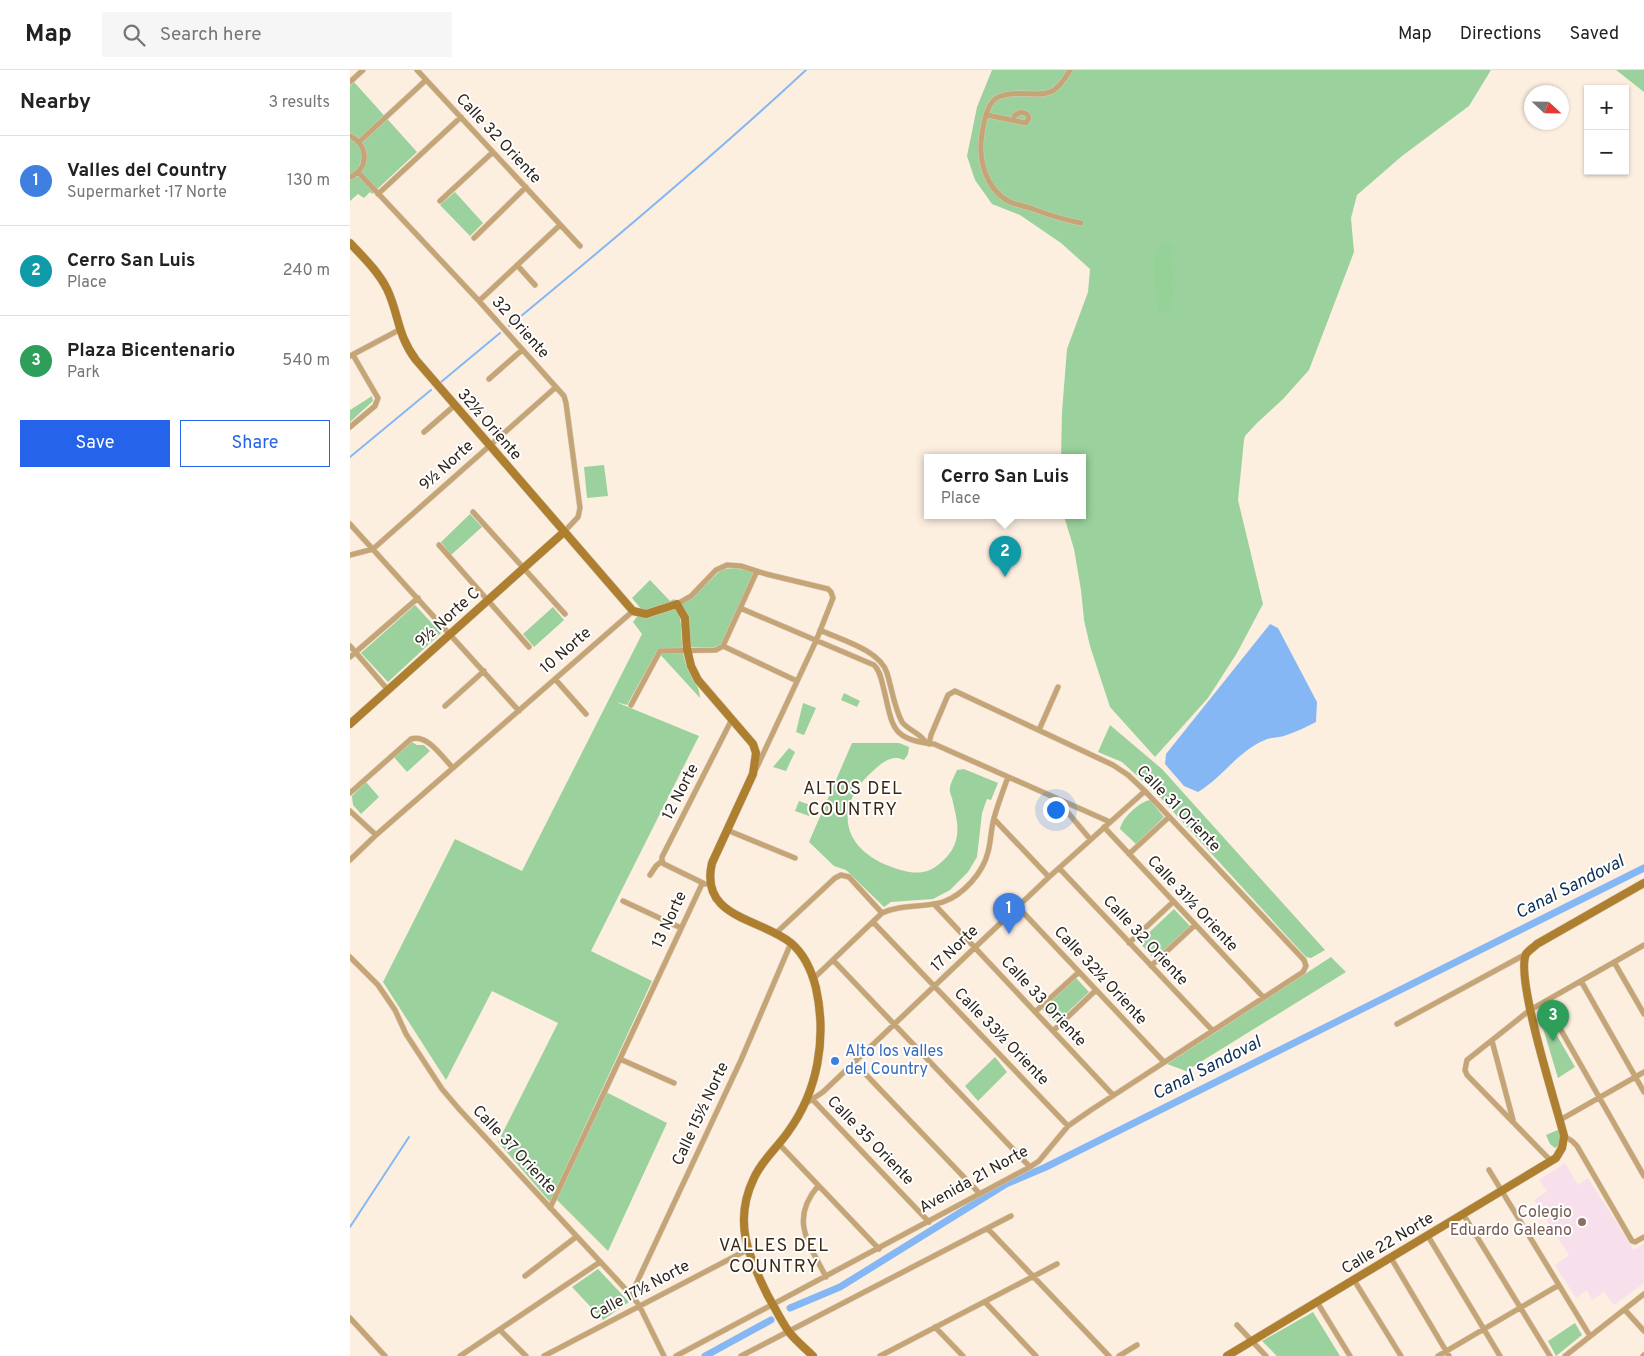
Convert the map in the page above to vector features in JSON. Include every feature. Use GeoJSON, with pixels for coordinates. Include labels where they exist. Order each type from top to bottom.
{"type":"FeatureCollection","features":[{"type":"Feature","properties":{"kind":"street"},"geometry":{"type":"LineString","coordinates":[[350,82],[363,70]]}},
{"type":"Feature","properties":{"kind":"street","name":"Calle 32 Oriente"},"geometry":{"type":"LineString","coordinates":[[417,70],[580,246]]}},
{"type":"Feature","properties":{"kind":"street"},"geometry":{"type":"LineString","coordinates":[[1070,70],[1063,84],[1054,91],[1042,95],[1002,95],[995,98],[988,107],[980,142],[981,158],[990,184],[1000,195],[1009,201],[1066,220],[1081,223]]}},
{"type":"Feature","properties":{"kind":"street"},"geometry":{"type":"LineString","coordinates":[[359,142],[426,80]]}},
{"type":"Feature","properties":{"kind":"street"},"geometry":{"type":"LineString","coordinates":[[987,115],[1013,120]]}},
{"type":"Feature","properties":{"kind":"street"},"geometry":{"type":"LineString","coordinates":[[378,194],[460,117]]}},
{"type":"Feature","properties":{"kind":"street"},"geometry":{"type":"LineString","coordinates":[[350,136],[362,146],[365,157],[364,163],[358,172],[350,177]]}},
{"type":"Feature","properties":{"kind":"street"},"geometry":{"type":"LineString","coordinates":[[440,201],[494,152]]}},
{"type":"Feature","properties":{"kind":"street","name":"32 Oriente"},"geometry":{"type":"LineString","coordinates":[[358,172],[479,301],[564,396],[580,508],[578,518],[564,532]]}},
{"type":"Feature","properties":{"kind":"street"},"geometry":{"type":"LineString","coordinates":[[474,238],[526,187]]}},
{"type":"Feature","properties":{"kind":"street"},"geometry":{"type":"LineString","coordinates":[[479,301],[560,225]]}},
{"type":"Feature","properties":{"kind":"street","name":"32½ Oriente"},"geometry":{"type":"LineString","coordinates":[[350,243],[374,269],[386,288],[399,330],[411,353],[488,446],[633,611]]}},
{"type":"Feature","properties":{"kind":"street"},"geometry":{"type":"LineString","coordinates":[[517,265],[535,285]]}},
{"type":"Feature","properties":{"kind":"street"},"geometry":{"type":"LineString","coordinates":[[350,427],[375,406],[378,398],[352,356],[399,330]]}},
{"type":"Feature","properties":{"kind":"street"},"geometry":{"type":"LineString","coordinates":[[489,379],[522,350]]}},
{"type":"Feature","properties":{"kind":"street","name":"9½ Norte"},"geometry":{"type":"LineString","coordinates":[[350,556],[373,549],[556,387]]}},
{"type":"Feature","properties":{"kind":"street"},"geometry":{"type":"LineString","coordinates":[[424,432],[454,406]]}},
{"type":"Feature","properties":{"kind":"street"},"geometry":{"type":"LineString","coordinates":[[473,512],[565,614]]}},
{"type":"Feature","properties":{"kind":"street"},"geometry":{"type":"LineString","coordinates":[[350,524],[519,710]]}},
{"type":"Feature","properties":{"kind":"street","name":"9½ Norte C"},"geometry":{"type":"LineString","coordinates":[[350,724],[564,532]]}},
{"type":"Feature","properties":{"kind":"street"},"geometry":{"type":"LineString","coordinates":[[439,546],[529,647]]}},
{"type":"Feature","properties":{"kind":"street"},"geometry":{"type":"LineString","coordinates":[[631,705],[660,651],[687,649],[716,650],[723,646],[757,571],[733,565],[720,567],[691,596],[677,604],[646,614],[633,611]]}},
{"type":"Feature","properties":{"kind":"street","name":"13 Norte"},"geometry":{"type":"LineString","coordinates":[[550,1208],[681,928],[710,877],[712,863],[816,641],[833,598],[833,594],[828,589],[757,571]]}},
{"type":"Feature","properties":{"kind":"street"},"geometry":{"type":"LineString","coordinates":[[350,657],[418,598]]}},
{"type":"Feature","properties":{"kind":"street"},"geometry":{"type":"LineString","coordinates":[[677,604],[685,618],[687,649],[691,666],[698,680],[753,744],[756,753],[753,774]]}},
{"type":"Feature","properties":{"kind":"street"},"geometry":{"type":"LineString","coordinates":[[740,608],[816,641],[869,661],[876,667],[880,675],[895,728],[905,738],[934,744],[1110,822]]}},
{"type":"Feature","properties":{"kind":"street","name":"10 Norte"},"geometry":{"type":"LineString","coordinates":[[350,860],[376,835],[633,611]]}},
{"type":"Feature","properties":{"kind":"street"},"geometry":{"type":"LineString","coordinates":[[820,630],[872,654],[882,662],[902,722],[927,743]]}},
{"type":"Feature","properties":{"kind":"street"},"geometry":{"type":"LineString","coordinates":[[350,646],[388,690]]}},
{"type":"Feature","properties":{"kind":"street"},"geometry":{"type":"LineString","coordinates":[[723,646],[797,681]]}},
{"type":"Feature","properties":{"kind":"street"},"geometry":{"type":"LineString","coordinates":[[876,667],[882,662]]}},
{"type":"Feature","properties":{"kind":"street"},"geometry":{"type":"LineString","coordinates":[[445,706],[484,671]]}},
{"type":"Feature","properties":{"kind":"street"},"geometry":{"type":"LineString","coordinates":[[555,679],[586,714]]}},
{"type":"Feature","properties":{"kind":"street"},"geometry":{"type":"LineString","coordinates":[[1039,730],[1058,687]]}},
{"type":"Feature","properties":{"kind":"street","name":"Calle 31 Oriente"},"geometry":{"type":"LineString","coordinates":[[927,743],[948,695],[952,692],[958,692],[1113,764],[1145,791],[1304,960]]}},
{"type":"Feature","properties":{"kind":"street","name":"12 Norte"},"geometry":{"type":"LineString","coordinates":[[650,875],[662,861],[662,857],[732,719]]}},
{"type":"Feature","properties":{"kind":"street"},"geometry":{"type":"LineString","coordinates":[[350,793],[411,739],[420,738],[453,768]]}},
{"type":"Feature","properties":{"kind":"street"},"geometry":{"type":"LineString","coordinates":[[813,978],[882,913],[889,910],[934,904],[950,898],[960,892],[977,875],[988,853],[994,819],[1008,777]]}},
{"type":"Feature","properties":{"kind":"street","name":"17 Norte"},"geometry":{"type":"LineString","coordinates":[[805,1104],[813,1100],[1049,877],[1145,791]]}},
{"type":"Feature","properties":{"kind":"street"},"geometry":{"type":"LineString","coordinates":[[1057,800],[1090,839]]}},
{"type":"Feature","properties":{"kind":"street"},"geometry":{"type":"LineString","coordinates":[[350,811],[376,835]]}},
{"type":"Feature","properties":{"kind":"street"},"geometry":{"type":"LineString","coordinates":[[1129,854],[1169,817]]}},
{"type":"Feature","properties":{"kind":"street"},"geometry":{"type":"LineString","coordinates":[[994,819],[1049,877]]}},
{"type":"Feature","properties":{"kind":"street","name":"Calle 31½ Oriente"},"geometry":{"type":"LineString","coordinates":[[1104,827],[1263,997]]}},
{"type":"Feature","properties":{"kind":"street"},"geometry":{"type":"LineString","coordinates":[[727,830],[794,858]]}},
{"type":"Feature","properties":{"kind":"street"},"geometry":{"type":"LineString","coordinates":[[662,861],[664,864],[706,884],[716,900],[728,910],[776,933],[791,943],[804,958],[813,978],[819,1007],[821,1043],[816,1072],[805,1104],[794,1124],[758,1170],[748,1193],[744,1225],[747,1250],[773,1305],[789,1331],[813,1356]]}},
{"type":"Feature","properties":{"kind":"street","name":"Calle 32 Oriente"},"geometry":{"type":"LineString","coordinates":[[1059,868],[1212,1030]]}},
{"type":"Feature","properties":{"kind":"street"},"geometry":{"type":"LineString","coordinates":[[776,933],[835,878],[843,875],[849,877],[882,913]]}},
{"type":"Feature","properties":{"kind":"street"},"geometry":{"type":"LineString","coordinates":[[1397,1024],[1526,954],[1537,944],[1644,883]]}},
{"type":"Feature","properties":{"kind":"street"},"geometry":{"type":"LineString","coordinates":[[624,901],[681,928]]}},
{"type":"Feature","properties":{"kind":"street"},"geometry":{"type":"LineString","coordinates":[[1130,943],[1173,902]]}},
{"type":"Feature","properties":{"kind":"street","name":"Calle 33 Oriente"},"geometry":{"type":"LineString","coordinates":[[934,904],[1113,1095]]}},
{"type":"Feature","properties":{"kind":"street","name":"Calle 32½ Oriente"},"geometry":{"type":"LineString","coordinates":[[1018,907],[1164,1062]]}},
{"type":"Feature","properties":{"kind":"street","name":"Calle 33½ Oriente"},"geometry":{"type":"LineString","coordinates":[[874,922],[1068,1126]]}},
{"type":"Feature","properties":{"kind":"street"},"geometry":{"type":"LineString","coordinates":[[1151,966],[1195,924]]}},
{"type":"Feature","properties":{"kind":"street","name":"Calle 15½ Norte"},"geometry":{"type":"LineString","coordinates":[[631,1295],[740,1060],[791,943]]}},
{"type":"Feature","properties":{"kind":"street"},"geometry":{"type":"LineString","coordinates":[[1552,1161],[1467,1075],[1465,1070],[1467,1060],[1530,1010],[1644,945]]}},
{"type":"Feature","properties":{"kind":"street"},"geometry":{"type":"LineString","coordinates":[[1526,954],[1523,973],[1530,1010],[1564,1136],[1572,1140],[1577,1146],[1630,1239],[1635,1242],[1644,1237]]}},
{"type":"Feature","properties":{"kind":"street","name":"Calle 37 Oriente"},"geometry":{"type":"LineString","coordinates":[[350,957],[389,1000],[406,1034],[442,1089],[639,1305],[664,1356]]}},
{"type":"Feature","properties":{"kind":"street"},"geometry":{"type":"LineString","coordinates":[[833,960],[1030,1166]]}},
{"type":"Feature","properties":{"kind":"street","name":"Avenida 21 Norte"},"geometry":{"type":"LineString","coordinates":[[676,1356],[929,1222],[1039,1161],[1068,1126],[1303,972],[1306,966],[1304,960]]}},
{"type":"Feature","properties":{"kind":"street"},"geometry":{"type":"LineString","coordinates":[[1614,962],[1644,1014]]}},
{"type":"Feature","properties":{"kind":"street"},"geometry":{"type":"LineString","coordinates":[[1035,1012],[1079,972]]}},
{"type":"Feature","properties":{"kind":"street"},"geometry":{"type":"LineString","coordinates":[[1581,981],[1644,1092]]}},
{"type":"Feature","properties":{"kind":"street"},"geometry":{"type":"LineString","coordinates":[[1053,1031],[1096,990]]}},
{"type":"Feature","properties":{"kind":"street"},"geometry":{"type":"LineString","coordinates":[[1545,1002],[1644,1176]]}},
{"type":"Feature","properties":{"kind":"street"},"geometry":{"type":"LineString","coordinates":[[1492,1041],[1514,1123]]}},
{"type":"Feature","properties":{"kind":"street"},"geometry":{"type":"LineString","coordinates":[[620,1059],[674,1084]]}},
{"type":"Feature","properties":{"kind":"street"},"geometry":{"type":"LineString","coordinates":[[854,1062],[980,1194]]}},
{"type":"Feature","properties":{"kind":"street"},"geometry":{"type":"LineString","coordinates":[[1560,1120],[1644,1072]]}},
{"type":"Feature","properties":{"kind":"street","name":"Calle 35 Oriente"},"geometry":{"type":"LineString","coordinates":[[813,1100],[929,1222]]}},
{"type":"Feature","properties":{"kind":"street","name":"Calle 22 Norte"},"geometry":{"type":"LineString","coordinates":[[1227,1356],[1552,1161],[1560,1151],[1564,1136]]}},
{"type":"Feature","properties":{"kind":"street"},"geometry":{"type":"LineString","coordinates":[[778,1144],[879,1248]]}},
{"type":"Feature","properties":{"kind":"street"},"geometry":{"type":"LineString","coordinates":[[1489,1170],[1590,1336]]}},
{"type":"Feature","properties":{"kind":"street"},"geometry":{"type":"LineString","coordinates":[[818,1186],[807,1202],[802,1224],[826,1277]]}},
{"type":"Feature","properties":{"kind":"street"},"geometry":{"type":"LineString","coordinates":[[1464,1214],[1550,1356]]}},
{"type":"Feature","properties":{"kind":"street"},"geometry":{"type":"LineString","coordinates":[[741,1356],[1011,1216]]}},
{"type":"Feature","properties":{"kind":"street"},"geometry":{"type":"LineString","coordinates":[[988,1229],[1109,1356]]}},
{"type":"Feature","properties":{"kind":"street"},"geometry":{"type":"LineString","coordinates":[[525,1276],[576,1236]]}},
{"type":"Feature","properties":{"kind":"street"},"geometry":{"type":"LineString","coordinates":[[1428,1236],[1500,1356]]}},
{"type":"Feature","properties":{"kind":"street","name":"Calle 17½ Norte"},"geometry":{"type":"LineString","coordinates":[[544,1356],[747,1250]]}},
{"type":"Feature","properties":{"kind":"street"},"geometry":{"type":"LineString","coordinates":[[1391,1258],[1448,1354]]}},
{"type":"Feature","properties":{"kind":"street"},"geometry":{"type":"LineString","coordinates":[[460,1356],[600,1262]]}},
{"type":"Feature","properties":{"kind":"street"},"geometry":{"type":"LineString","coordinates":[[880,1356],[1057,1264]]}},
{"type":"Feature","properties":{"kind":"street"},"geometry":{"type":"LineString","coordinates":[[1354,1280],[1401,1356]]}},
{"type":"Feature","properties":{"kind":"street"},"geometry":{"type":"LineString","coordinates":[[1438,1356],[1448,1354],[1483,1329],[1559,1284]]}},
{"type":"Feature","properties":{"kind":"street"},"geometry":{"type":"LineString","coordinates":[[1565,1356],[1644,1294]]}},
{"type":"Feature","properties":{"kind":"street"},"geometry":{"type":"LineString","coordinates":[[984,1302],[1036,1356]]}},
{"type":"Feature","properties":{"kind":"street"},"geometry":{"type":"LineString","coordinates":[[1317,1302],[1350,1356]]}},
{"type":"Feature","properties":{"kind":"street"},"geometry":{"type":"LineString","coordinates":[[1625,1310],[1644,1331]]}},
{"type":"Feature","properties":{"kind":"street"},"geometry":{"type":"LineString","coordinates":[[350,1318],[385,1356]]}},
{"type":"Feature","properties":{"kind":"street"},"geometry":{"type":"LineString","coordinates":[[1237,1325],[1266,1356]]}},
{"type":"Feature","properties":{"kind":"street"},"geometry":{"type":"LineString","coordinates":[[935,1327],[963,1356]]}},
{"type":"Feature","properties":{"kind":"street"},"geometry":{"type":"LineString","coordinates":[[500,1330],[526,1356]]}},
{"type":"Feature","properties":{"kind":"street"},"geometry":{"type":"LineString","coordinates":[[1120,1356],[1137,1345]]}},
{"type":"Feature","properties":{"kind":"street"},"geometry":{"type":"LineString","coordinates":[[890,1351],[895,1356]]}},
{"type":"Feature","properties":{"kind":"shaded area","name":"Colegio Eduardo Galeano"},"geometry":{"type":"Polygon","coordinates":[[[1565,1163],[1578,1185],[1588,1178],[1634,1250],[1644,1244],[1644,1283],[1614,1305],[1604,1292],[1592,1300],[1587,1290],[1576,1298],[1555,1265],[1569,1255],[1534,1200],[1547,1191],[1539,1180],[1565,1163]]]}},
{"type":"Feature","properties":{"kind":"green space"},"geometry":{"type":"Polygon","coordinates":[[[992,70],[1491,70],[1469,106],[1402,156],[1357,195],[1351,218],[1354,252],[1309,370],[1283,399],[1257,423],[1245,436],[1244,440],[1238,500],[1263,604],[1237,653],[1208,698],[1155,757],[1110,707],[1090,646],[1084,620],[1074,549],[1065,519],[1086,519],[1086,454],[1061,454],[1067,349],[1088,292],[1090,269],[1061,243],[1020,215],[992,204],[975,180],[967,156],[977,107],[992,70]]]}},
{"type":"Feature","properties":{"kind":"green space"},"geometry":{"type":"Polygon","coordinates":[[[1616,70],[1644,70],[1644,92],[1616,70]]]}},
{"type":"Feature","properties":{"kind":"green space"},"geometry":{"type":"Polygon","coordinates":[[[354,82],[417,152],[372,194],[370,192],[364,198],[358,194],[350,201],[350,86],[354,82]]]}},
{"type":"Feature","properties":{"kind":"green space"},"geometry":{"type":"Polygon","coordinates":[[[455,192],[483,223],[470,236],[440,205],[455,192]]]}},
{"type":"Feature","properties":{"kind":"green space"},"geometry":{"type":"Polygon","coordinates":[[[1162,243],[1174,243],[1171,263],[1175,282],[1171,306],[1159,314],[1154,279],[1154,257],[1162,243]]]}},
{"type":"Feature","properties":{"kind":"green space"},"geometry":{"type":"Polygon","coordinates":[[[372,396],[373,401],[350,422],[350,410],[372,396]]]}},
{"type":"Feature","properties":{"kind":"green space"},"geometry":{"type":"Polygon","coordinates":[[[604,465],[608,496],[587,498],[584,467],[604,465]]]}},
{"type":"Feature","properties":{"kind":"green space"},"geometry":{"type":"Polygon","coordinates":[[[470,514],[482,527],[451,555],[441,542],[470,514]]]}},
{"type":"Feature","properties":{"kind":"green space"},"geometry":{"type":"Polygon","coordinates":[[[735,568],[754,572],[721,644],[715,647],[690,647],[681,604],[692,598],[722,569],[735,568]]]}},
{"type":"Feature","properties":{"kind":"green space"},"geometry":{"type":"Polygon","coordinates":[[[650,580],[670,601],[674,599],[680,615],[685,661],[698,688],[700,698],[657,651],[627,705],[616,702],[699,736],[591,951],[652,981],[550,1202],[498,1142],[558,1023],[492,991],[446,1080],[383,982],[455,839],[522,871],[642,634],[633,622],[642,610],[632,598],[650,580]]]}},
{"type":"Feature","properties":{"kind":"green space"},"geometry":{"type":"Polygon","coordinates":[[[415,605],[441,633],[388,682],[361,653],[415,605]]]}},
{"type":"Feature","properties":{"kind":"green space"},"geometry":{"type":"Polygon","coordinates":[[[553,607],[564,620],[534,647],[523,634],[553,607]]]}},
{"type":"Feature","properties":{"kind":"green space"},"geometry":{"type":"Polygon","coordinates":[[[844,693],[860,701],[857,707],[841,700],[844,693]]]}},
{"type":"Feature","properties":{"kind":"green space"},"geometry":{"type":"Polygon","coordinates":[[[803,703],[816,708],[804,735],[796,732],[803,703]]]}},
{"type":"Feature","properties":{"kind":"green space"},"geometry":{"type":"Polygon","coordinates":[[[1110,725],[1162,769],[1325,950],[1311,958],[1306,957],[1156,793],[1122,762],[1098,752],[1110,725]]]}},
{"type":"Feature","properties":{"kind":"green space"},"geometry":{"type":"Polygon","coordinates":[[[412,742],[417,745],[424,745],[430,751],[407,772],[393,756],[412,742]]]}},
{"type":"Feature","properties":{"kind":"green space"},"geometry":{"type":"Polygon","coordinates":[[[852,743],[899,743],[909,747],[908,754],[904,760],[892,758],[884,762],[861,783],[848,810],[848,824],[852,836],[860,848],[873,858],[901,870],[927,871],[939,864],[952,850],[957,837],[957,824],[950,788],[957,770],[964,769],[998,783],[991,800],[987,799],[982,813],[977,857],[968,872],[950,890],[933,899],[891,902],[884,907],[846,870],[834,866],[809,842],[852,743]]]}},
{"type":"Feature","properties":{"kind":"green space"},"geometry":{"type":"Polygon","coordinates":[[[789,748],[795,752],[786,771],[773,767],[789,748]]]}},
{"type":"Feature","properties":{"kind":"green space"},"geometry":{"type":"Polygon","coordinates":[[[366,782],[379,797],[361,814],[353,805],[352,796],[366,782]]]}},
{"type":"Feature","properties":{"kind":"green space"},"geometry":{"type":"Polygon","coordinates":[[[1150,800],[1164,817],[1136,844],[1120,829],[1121,825],[1132,811],[1150,800]]]}},
{"type":"Feature","properties":{"kind":"green space"},"geometry":{"type":"Polygon","coordinates":[[[799,801],[813,806],[809,816],[795,811],[799,801]]]}},
{"type":"Feature","properties":{"kind":"green space"},"geometry":{"type":"Polygon","coordinates":[[[1174,909],[1190,926],[1155,960],[1139,942],[1174,909]]]}},
{"type":"Feature","properties":{"kind":"green space"},"geometry":{"type":"Polygon","coordinates":[[[1331,957],[1346,972],[1186,1071],[1167,1064],[1331,957]]]}},
{"type":"Feature","properties":{"kind":"green space"},"geometry":{"type":"Polygon","coordinates":[[[1076,978],[1089,992],[1056,1023],[1042,1009],[1076,978]]]}},
{"type":"Feature","properties":{"kind":"green space"},"geometry":{"type":"Polygon","coordinates":[[[1544,1013],[1575,1067],[1558,1078],[1539,1015],[1544,1013]]]}},
{"type":"Feature","properties":{"kind":"green space"},"geometry":{"type":"Polygon","coordinates":[[[995,1057],[1007,1072],[978,1101],[965,1086],[995,1057]]]}},
{"type":"Feature","properties":{"kind":"green space"},"geometry":{"type":"Polygon","coordinates":[[[604,1091],[667,1123],[608,1251],[556,1199],[604,1091]]]}},
{"type":"Feature","properties":{"kind":"green space"},"geometry":{"type":"Polygon","coordinates":[[[1560,1129],[1562,1140],[1559,1146],[1555,1148],[1550,1144],[1546,1135],[1560,1129]]]}},
{"type":"Feature","properties":{"kind":"green space"},"geometry":{"type":"Polygon","coordinates":[[[598,1269],[629,1302],[603,1320],[572,1287],[598,1269]]]}},
{"type":"Feature","properties":{"kind":"green space"},"geometry":{"type":"Polygon","coordinates":[[[1313,1312],[1340,1356],[1277,1356],[1262,1341],[1313,1312]]]}},
{"type":"Feature","properties":{"kind":"green space"},"geometry":{"type":"Polygon","coordinates":[[[1575,1323],[1582,1335],[1556,1356],[1548,1341],[1575,1323]]]}},
{"type":"Feature","properties":{"kind":"water"},"geometry":{"type":"Polygon","coordinates":[[[1270,624],[1278,628],[1317,702],[1316,722],[1282,737],[1267,739],[1247,750],[1198,792],[1184,786],[1165,764],[1166,754],[1270,624]]]}},
{"type":"Feature","properties":{"kind":"waterway"},"geometry":{"type":"LineString","coordinates":[[509,326],[585,264],[806,70]]}},
{"type":"Feature","properties":{"kind":"waterway"},"geometry":{"type":"LineString","coordinates":[[441,382],[500,333]]}},
{"type":"Feature","properties":{"kind":"waterway"},"geometry":{"type":"LineString","coordinates":[[350,457],[431,390]]}},
{"type":"Feature","properties":{"kind":"waterway","name":"Canal Sandoval"},"geometry":{"type":"LineString","coordinates":[[790,1308],[840,1287],[1006,1184],[1046,1167],[1644,868]]}},
{"type":"Feature","properties":{"kind":"waterway"},"geometry":{"type":"LineString","coordinates":[[350,1227],[409,1137]]}},
{"type":"Feature","properties":{"kind":"waterway","name":"Canal Sandoval"},"geometry":{"type":"LineString","coordinates":[[705,1356],[771,1320]]}},
{"type":"Feature","properties":{"kind":"place","name":"Cerro San Luis"},"geometry":{"type":"Point","coordinates":[1005,577]}},
{"type":"Feature","properties":{"kind":"place","name":"Valles del Country"},"geometry":{"type":"Point","coordinates":[1009,934]}},
{"type":"Feature","properties":{"kind":"place","name":"Plaza Bicentenario"},"geometry":{"type":"Point","coordinates":[1553,1041]}},
{"type":"Feature","properties":{"kind":"place","name":"Alto los valles del Country"},"geometry":{"type":"Point","coordinates":[835,1061]}},
{"type":"Feature","properties":{"kind":"place","name":"Colegio Eduardo Galeano"},"geometry":{"type":"Point","coordinates":[1582,1222]}},
{"type":"Feature","properties":{"kind":"district","name":"ALTOS DEL COUNTRY"},"geometry":{"type":"Point","coordinates":[853,800]}},
{"type":"Feature","properties":{"kind":"district","name":"VALLES DEL COUNTRY"},"geometry":{"type":"Point","coordinates":[774,1256]}}]}
